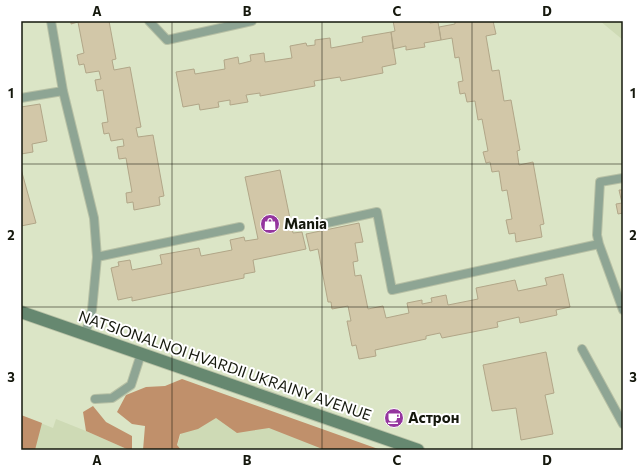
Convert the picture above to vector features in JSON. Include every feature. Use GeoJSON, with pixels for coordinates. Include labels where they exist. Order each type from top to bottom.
{"type":"FeatureCollection","features":[{"type":"Feature","properties":{"kind":"street","name":"NATSIONALNOI HVARDII UKRAINY AVENUE"},"geometry":{"type":"LineString","coordinates":[[21,312],[418,450]]}},
{"type":"Feature","properties":{"kind":"lane"},"geometry":{"type":"LineString","coordinates":[[51,21],[62,91],[94,218],[97,257],[92,310],[85,335]]}},
{"type":"Feature","properties":{"kind":"lane"},"geometry":{"type":"LineString","coordinates":[[149,21],[167,40],[252,21]]}},
{"type":"Feature","properties":{"kind":"lane"},"geometry":{"type":"LineString","coordinates":[[21,98],[62,91]]}},
{"type":"Feature","properties":{"kind":"lane"},"geometry":{"type":"LineString","coordinates":[[623,178],[600,182],[596,235],[623,310]]}},
{"type":"Feature","properties":{"kind":"lane"},"geometry":{"type":"LineString","coordinates":[[318,225],[377,212],[392,290],[598,244]]}},
{"type":"Feature","properties":{"kind":"lane"},"geometry":{"type":"LineString","coordinates":[[97,257],[240,227]]}},
{"type":"Feature","properties":{"kind":"lane"},"geometry":{"type":"LineString","coordinates":[[582,349],[623,424]]}},
{"type":"Feature","properties":{"kind":"lane"},"geometry":{"type":"LineString","coordinates":[[95,399],[112,398],[131,386],[141,354]]}},
{"type":"Feature","properties":{"kind":"shaded area"},"geometry":{"type":"Polygon","coordinates":[[[600,21],[623,21],[623,40],[600,21]]]}},
{"type":"Feature","properties":{"kind":"shaded area"},"geometry":{"type":"Polygon","coordinates":[[[182,379],[381,450],[325,450],[269,428],[237,433],[216,418],[198,429],[180,434],[177,445],[181,450],[143,450],[145,426],[132,424],[117,412],[126,395],[146,387],[165,386],[182,379]]]}},
{"type":"Feature","properties":{"kind":"shaded area"},"geometry":{"type":"Polygon","coordinates":[[[192,395],[347,450],[176,450],[192,395]]]}},
{"type":"Feature","properties":{"kind":"shaded area"},"geometry":{"type":"Polygon","coordinates":[[[93,406],[106,422],[132,436],[132,450],[86,431],[83,412],[93,406]]]}},
{"type":"Feature","properties":{"kind":"shaded area"},"geometry":{"type":"Polygon","coordinates":[[[21,415],[53,428],[56,419],[129,450],[21,450],[21,415]]]}},
{"type":"Feature","properties":{"kind":"shaded area"},"geometry":{"type":"Polygon","coordinates":[[[21,415],[42,423],[35,450],[21,450],[21,415]]]}},
{"type":"Feature","properties":{"kind":"building"},"geometry":{"type":"Polygon","coordinates":[[[71,21],[109,21],[116,59],[112,60],[114,70],[130,67],[141,127],[136,128],[138,137],[153,135],[164,196],[159,197],[160,205],[134,210],[133,202],[127,203],[126,193],[132,192],[126,158],[119,159],[117,147],[124,146],[123,139],[111,141],[109,133],[104,134],[102,123],[108,122],[103,90],[97,91],[95,80],[101,79],[99,71],[86,73],[84,64],[79,65],[77,55],[84,53],[78,22],[71,24],[71,21]]]}},
{"type":"Feature","properties":{"kind":"building"},"geometry":{"type":"Polygon","coordinates":[[[393,21],[438,22],[441,40],[424,43],[425,47],[406,50],[406,46],[393,49],[391,32],[395,31],[393,21]]]}},
{"type":"Feature","properties":{"kind":"building"},"geometry":{"type":"Polygon","coordinates":[[[455,21],[493,21],[496,34],[486,36],[492,71],[499,70],[504,101],[511,100],[520,150],[517,151],[519,165],[533,162],[544,224],[540,225],[542,237],[516,242],[515,233],[509,234],[506,220],[512,219],[507,190],[502,191],[499,171],[492,172],[490,162],[486,163],[483,152],[488,151],[482,119],[478,120],[475,101],[467,102],[465,93],[460,94],[458,82],[463,81],[459,57],[455,58],[452,38],[441,40],[439,27],[455,24],[455,21]]]}},
{"type":"Feature","properties":{"kind":"building"},"geometry":{"type":"Polygon","coordinates":[[[391,32],[396,64],[382,67],[383,73],[341,81],[340,77],[314,81],[315,86],[260,96],[260,93],[246,95],[248,102],[230,105],[230,100],[218,102],[219,107],[200,110],[199,104],[183,107],[176,72],[194,69],[195,74],[225,69],[224,60],[238,57],[239,64],[251,61],[250,55],[264,53],[265,62],[292,58],[290,46],[306,43],[307,46],[315,45],[315,40],[330,38],[331,48],[363,42],[362,37],[391,32]]]}},
{"type":"Feature","properties":{"kind":"building"},"geometry":{"type":"Polygon","coordinates":[[[40,104],[47,141],[32,144],[33,152],[21,154],[21,107],[40,104]]]}},
{"type":"Feature","properties":{"kind":"building"},"geometry":{"type":"Polygon","coordinates":[[[21,169],[36,223],[21,226],[21,169]]]}},
{"type":"Feature","properties":{"kind":"building"},"geometry":{"type":"Polygon","coordinates":[[[280,170],[293,233],[302,232],[306,249],[253,260],[255,272],[244,274],[244,278],[132,301],[132,297],[118,300],[111,268],[119,266],[118,262],[130,260],[132,270],[162,264],[160,255],[199,248],[201,256],[232,250],[230,240],[244,237],[245,241],[258,239],[245,177],[280,170]]]}},
{"type":"Feature","properties":{"kind":"building"},"geometry":{"type":"Polygon","coordinates":[[[619,190],[623,190],[623,213],[618,214],[616,204],[622,203],[619,190]]]}},
{"type":"Feature","properties":{"kind":"building"},"geometry":{"type":"Polygon","coordinates":[[[359,223],[363,242],[355,243],[358,261],[353,262],[355,276],[361,275],[368,309],[383,306],[386,318],[409,313],[407,303],[422,300],[422,304],[432,302],[431,298],[446,295],[448,305],[478,299],[476,288],[515,280],[518,291],[547,285],[545,278],[563,274],[570,307],[556,310],[557,315],[520,323],[519,317],[497,322],[498,327],[442,338],[440,333],[426,336],[426,339],[375,350],[376,356],[359,359],[356,345],[352,346],[347,321],[351,321],[348,306],[332,309],[331,302],[328,302],[318,249],[310,251],[306,234],[359,223]]]}},
{"type":"Feature","properties":{"kind":"building"},"geometry":{"type":"Polygon","coordinates":[[[546,352],[554,393],[545,395],[553,434],[521,440],[516,408],[492,411],[483,365],[546,352]]]}},
{"type":"Feature","properties":{"kind":"place","name":"Mania"},"geometry":{"type":"Point","coordinates":[270,224]}},
{"type":"Feature","properties":{"kind":"place","name":"Астрон"},"geometry":{"type":"Point","coordinates":[394,418]}}]}
